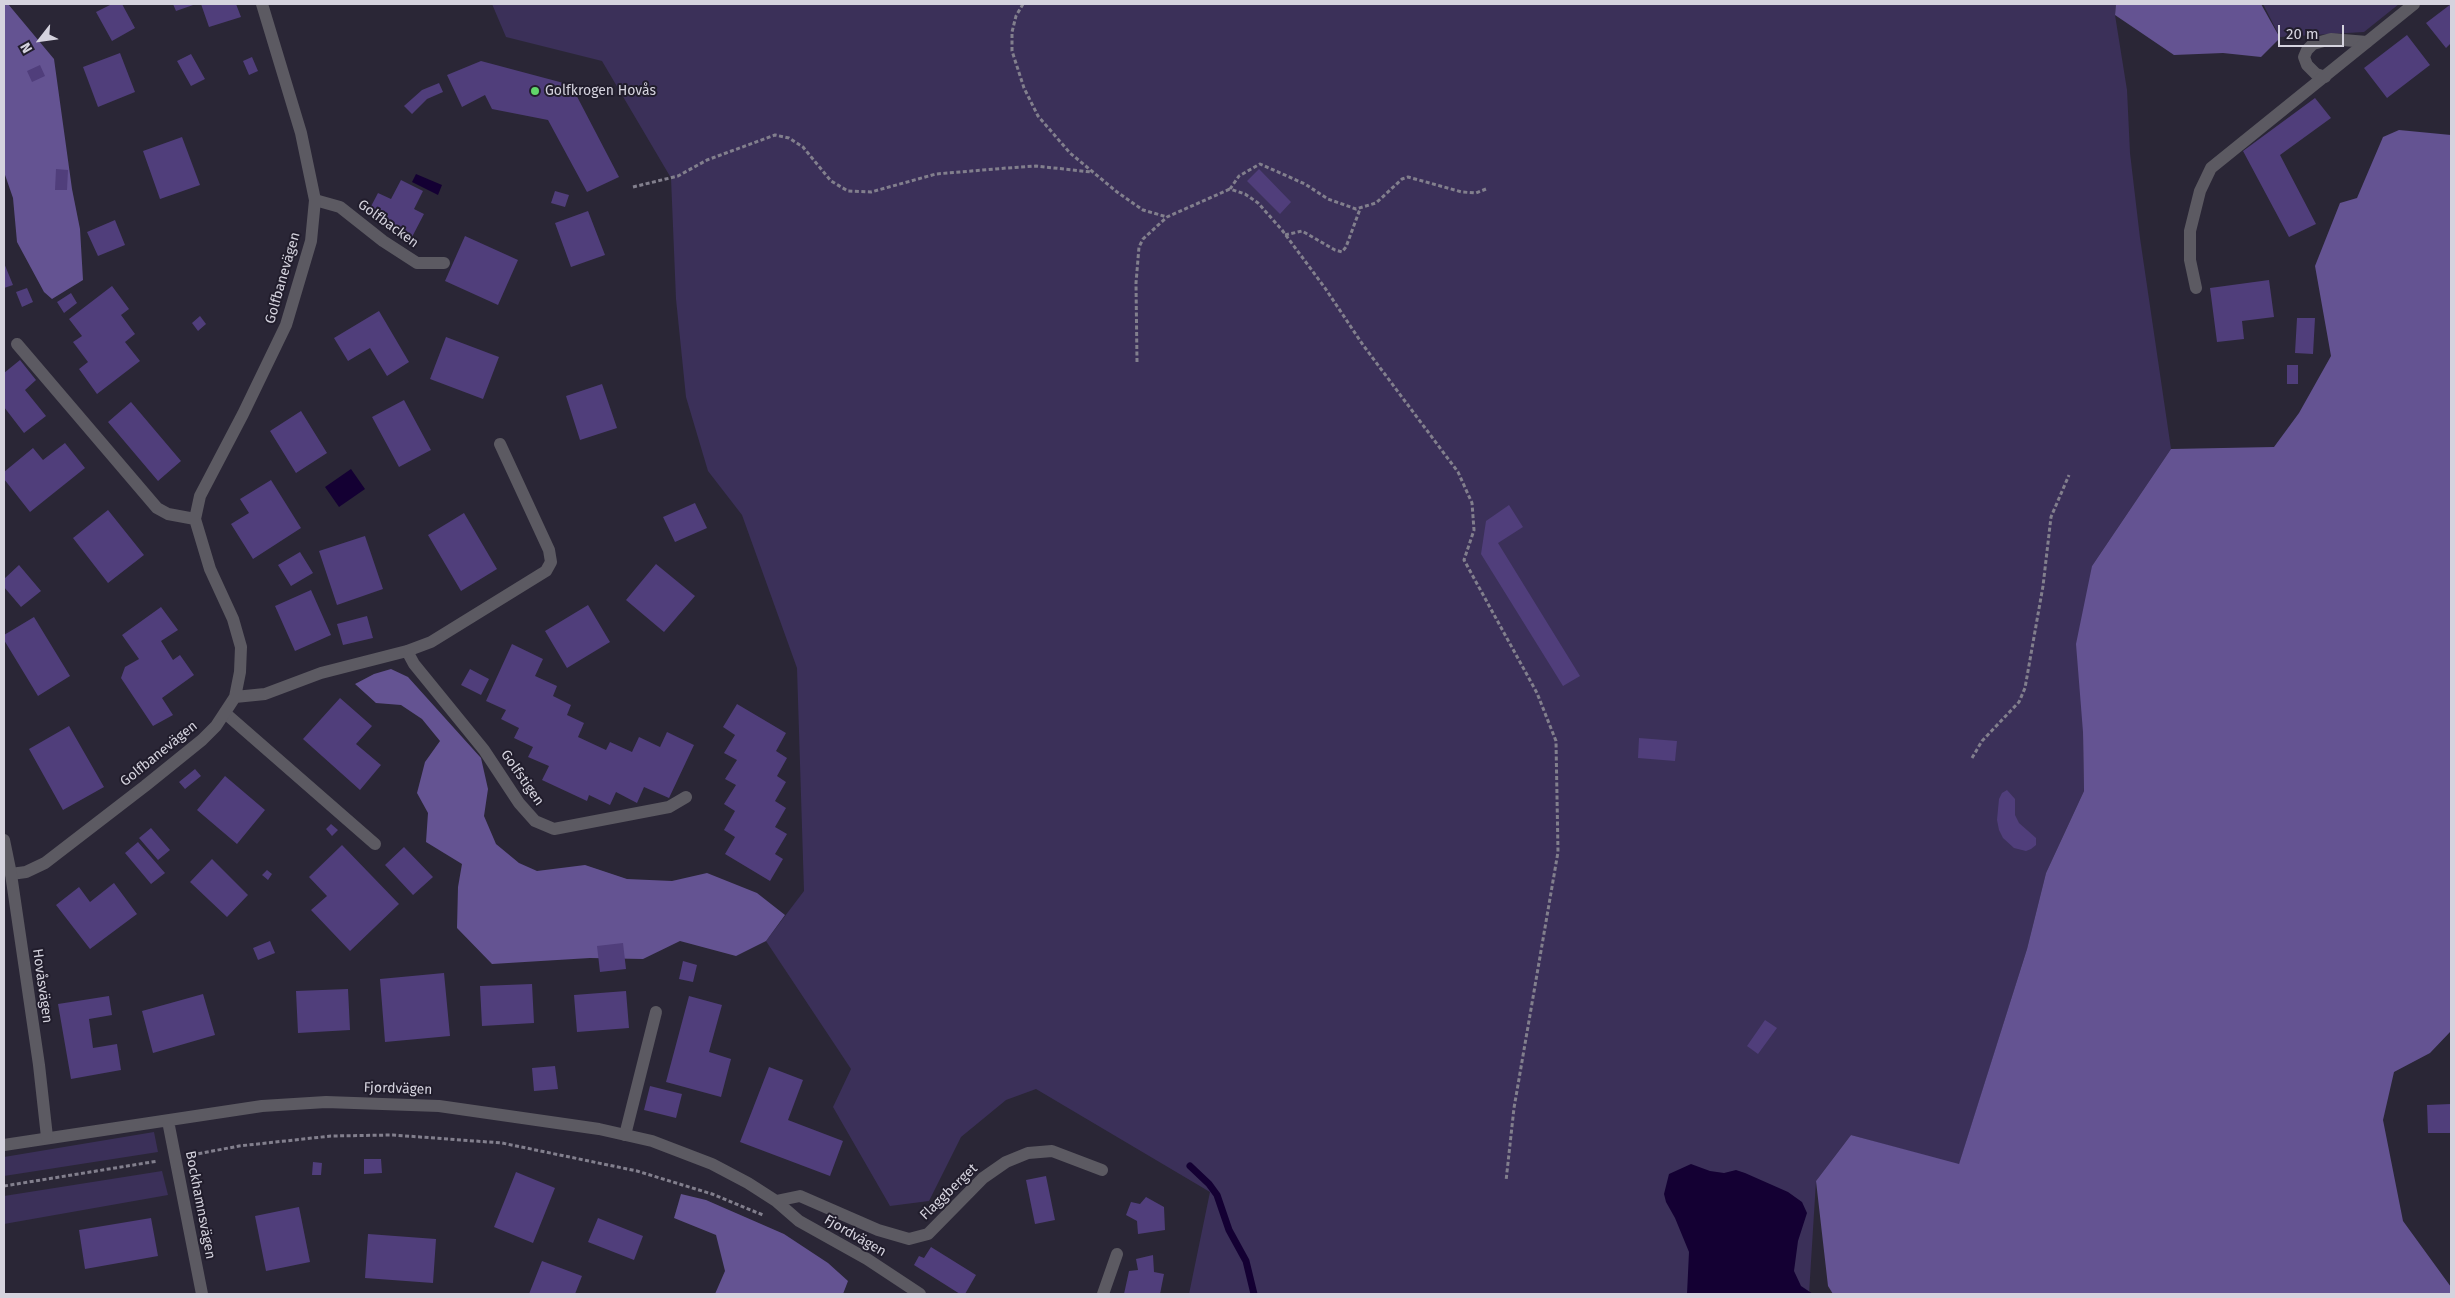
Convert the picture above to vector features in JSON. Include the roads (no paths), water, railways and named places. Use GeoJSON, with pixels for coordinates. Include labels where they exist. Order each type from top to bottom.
{"type":"FeatureCollection","features":[{"type":"Feature","properties":{"kind":"street","name":"Golfbanevägen"},"geometry":{"type":"LineString","coordinates":[[11,874],[26,872],[45,863],[202,740],[225,713],[235,697],[240,672],[241,647],[233,619],[210,569],[195,519],[200,496],[243,414],[286,325],[311,241],[316,200],[301,133],[262,4]]}},
{"type":"Feature","properties":{"kind":"street"},"geometry":{"type":"LineString","coordinates":[[2196,288],[2190,260],[2190,231],[2200,191],[2211,168],[2414,4]]}},
{"type":"Feature","properties":{"kind":"street"},"geometry":{"type":"LineString","coordinates":[[2324,77],[2316,74],[2307,65],[2304,57],[2306,50],[2313,44],[2331,40],[2367,42]]}},
{"type":"Feature","properties":{"kind":"street","name":"Golfbacken"},"geometry":{"type":"LineString","coordinates":[[316,200],[340,207],[383,241],[417,263],[444,263]]}},
{"type":"Feature","properties":{"kind":"street"},"geometry":{"type":"LineString","coordinates":[[17,344],[157,508],[168,514],[195,519]]}},
{"type":"Feature","properties":{"kind":"street"},"geometry":{"type":"LineString","coordinates":[[235,697],[265,694],[321,673],[407,651],[431,642],[546,571],[550,562],[549,550],[500,444]]}},
{"type":"Feature","properties":{"kind":"street","name":"Golfstigen"},"geometry":{"type":"LineString","coordinates":[[407,651],[414,664],[484,750],[518,802],[535,821],[554,829],[669,807],[686,797]]}},
{"type":"Feature","properties":{"kind":"street"},"geometry":{"type":"LineString","coordinates":[[225,713],[375,844]]}},
{"type":"Feature","properties":{"kind":"street","name":"Hovåsvägen"},"geometry":{"type":"LineString","coordinates":[[4,840],[11,874],[27,996],[39,1065],[47,1137]]}},
{"type":"Feature","properties":{"kind":"street"},"geometry":{"type":"LineString","coordinates":[[625,1135],[656,1012]]}},
{"type":"Feature","properties":{"kind":"street","name":"Fjordvägen"},"geometry":{"type":"LineString","coordinates":[[4,1145],[47,1137],[168,1122],[262,1106],[326,1102],[438,1106],[625,1135],[652,1141],[712,1164],[776,1201],[799,1221],[867,1259],[920,1294]]}},
{"type":"Feature","properties":{"kind":"street","name":"Bockhamnsvägen"},"geometry":{"type":"LineString","coordinates":[[168,1122],[202,1294]]}},
{"type":"Feature","properties":{"kind":"street","name":"Flaggberget"},"geometry":{"type":"LineString","coordinates":[[928,1234],[982,1178],[1006,1162],[1028,1153],[1052,1151],[1102,1170]]}},
{"type":"Feature","properties":{"kind":"street","name":"Fjordvägen"},"geometry":{"type":"LineString","coordinates":[[776,1201],[800,1196],[897,1237],[910,1239],[928,1234]]}},
{"type":"Feature","properties":{"kind":"street"},"geometry":{"type":"LineString","coordinates":[[1104,1294],[1117,1254]]}},
{"type":"Feature","properties":{"kind":"waterway"},"geometry":{"type":"LineString","coordinates":[[1190,1166],[1209,1184],[1217,1195],[1229,1230],[1246,1261],[1254,1294]]}},
{"type":"Feature","properties":{"kind":"place","name":"Golfkrogen Hovås"},"geometry":{"type":"Point","coordinates":[535,91]}}]}
